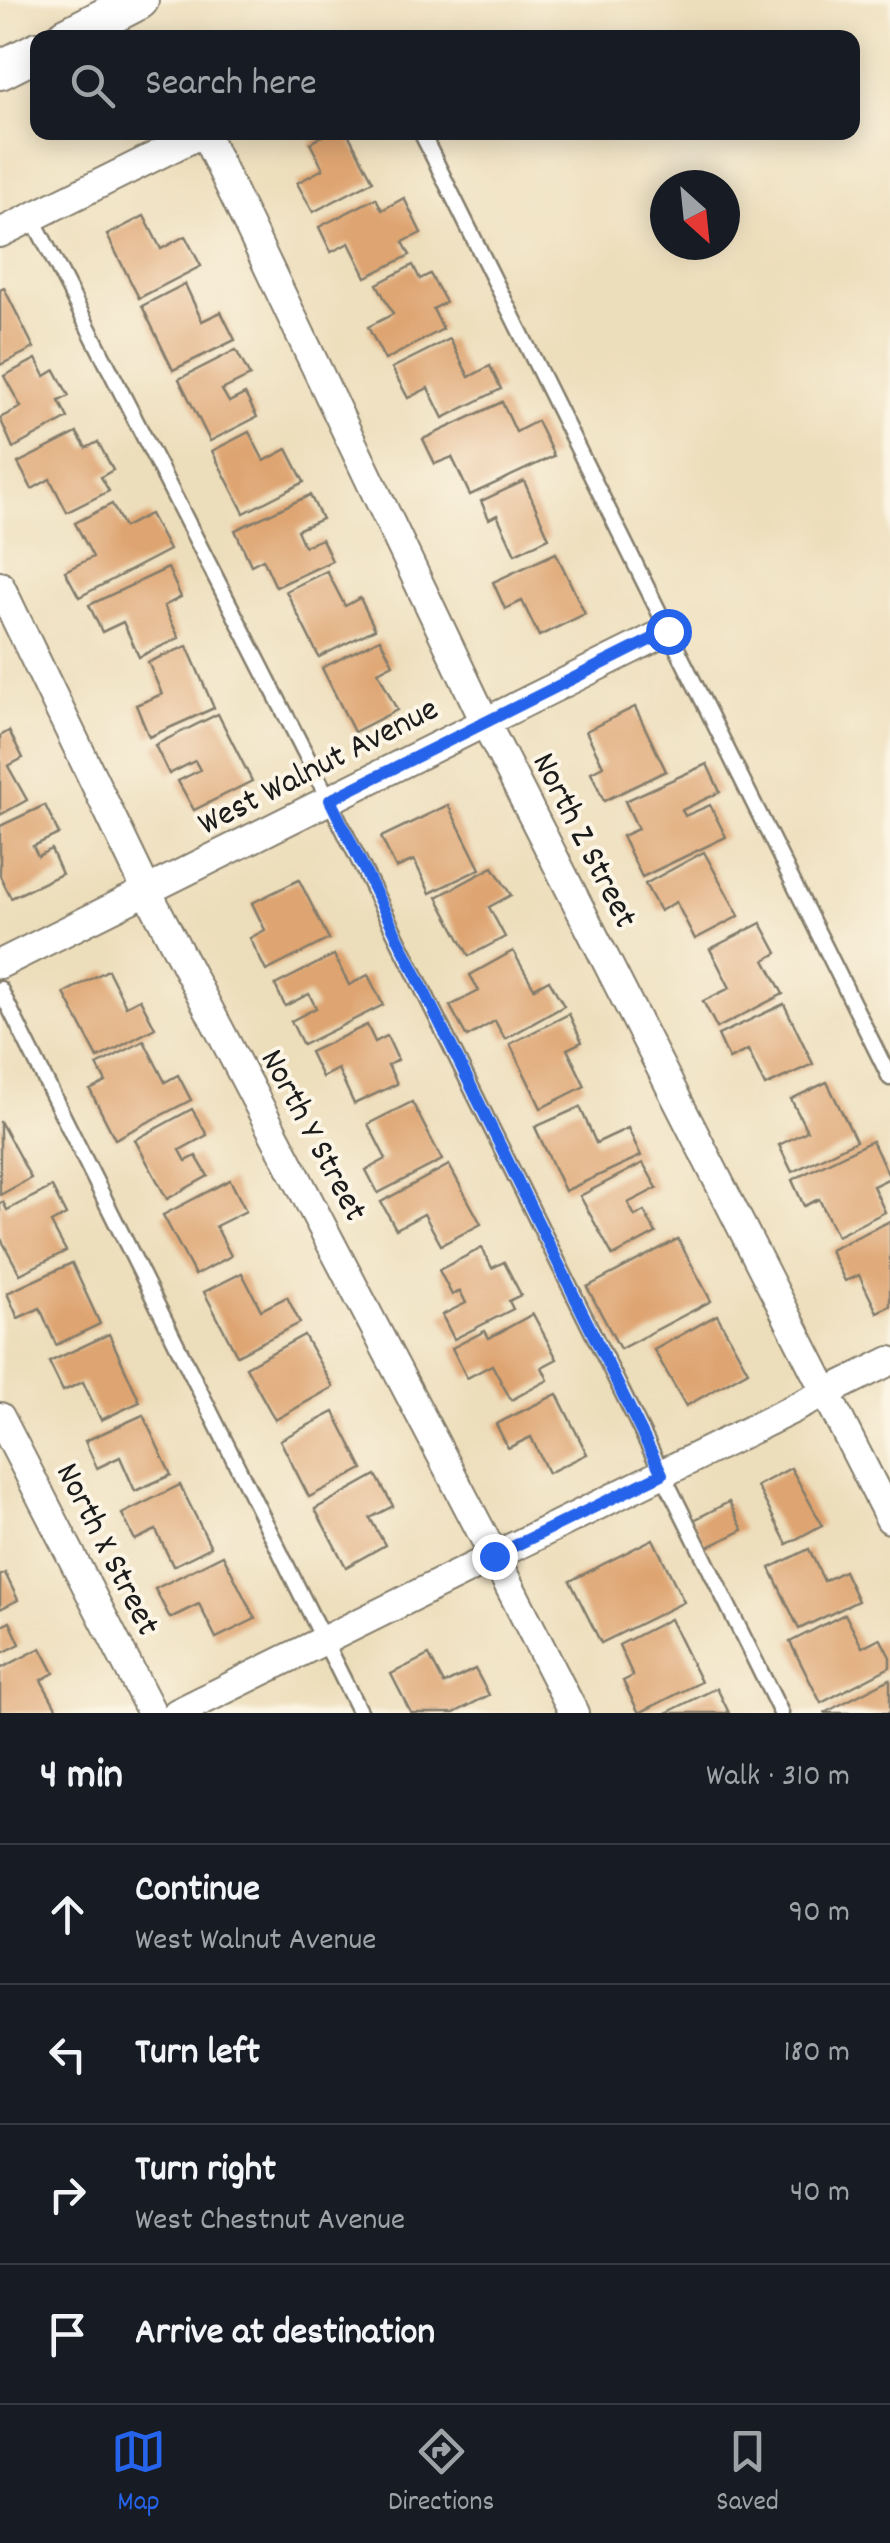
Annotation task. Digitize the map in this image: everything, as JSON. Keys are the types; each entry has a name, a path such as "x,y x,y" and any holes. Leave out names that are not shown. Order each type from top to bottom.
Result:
{"main road":[{"path":"81,30 139,0"},
{"path":"0,70 30,56"}],"street":[{"path":"0,233 188,140"},
{"name":"North Z Street","path":"208,140 486,722 890,1518"},
{"name":"North Y Street","path":"0,586 148,891 574,1713"},
{"name":"West Walnut Avenue","path":"0,964 668,631"},
{"path":"177,1713 890,1361"},
{"name":"North X Street","path":"0,1417 152,1713"}],"lane":[{"path":"425,140 890,1078"},
{"path":"32,217 330,800 781,1713"},
{"path":"0,989 360,1713"}],"building":[{"path":"351,140 373,181 313,212 297,183 323,169 310,143"},
{"path":"376,198 382,210 404,198 421,233 403,242 410,255 366,277 349,243 331,252 319,227"},
{"path":"144,216 161,249 185,236 201,266 139,298 107,235"},
{"path":"413,265 420,279 430,274 446,302 433,309 443,329 385,360 368,327 393,314 377,284"},
{"path":"185,284 202,321 221,312 235,340 173,370 142,306"},
{"path":"4,288 34,348 0,365 0,290"},
{"path":"450,339 469,377 490,366 501,389 443,418 428,388 408,398 392,368"},
{"path":"236,350 250,376 222,390 229,402 245,394 257,417 210,441 179,379"},
{"path":"36,359 45,376 55,370 69,396 59,401 68,418 13,448 0,418 21,407 4,376"},
{"path":"502,402 516,432 537,421 554,456 470,495 452,457 435,464 423,439"},
{"path":"249,432 264,461 287,449 304,482 244,513 212,451"},
{"path":"77,433 86,448 98,442 113,470 101,477 109,491 67,512 50,479 32,489 18,463"},
{"path":"524,481 549,538 515,554 497,515 489,519 481,501"},
{"path":"310,495 322,519 297,530 304,546 322,539 332,561 276,587 263,559 251,565 235,530"},
{"path":"112,504 124,527 150,514 169,550 79,597 65,571 93,557 75,523"},
{"path":"556,553 585,614 539,636 522,601 505,609 493,582"},
{"path":"168,568 181,597 164,606 179,638 139,657 123,622 102,632 89,605"},
{"path":"327,571 345,606 360,598 375,629 319,657 286,591"},
{"path":"380,639 393,664 378,672 397,710 354,732 322,668"},
{"path":"187,646 214,708 149,737 136,705 162,694 148,662"},
{"path":"635,707 666,771 604,801 591,772 603,766 586,731"},
{"path":"218,714 252,781 194,810 178,781 200,770 195,761 169,774 155,745"},
{"path":"9,731 23,758 8,766 27,800 0,815 0,736"},
{"path":"707,764 720,792 682,810 685,816 710,805 726,837 642,877 622,836 638,829 625,801"},
{"path":"45,805 59,834 33,846 38,856 51,849 62,874 11,898 0,876 0,826"},
{"path":"448,805 480,869 430,893 414,860 396,868 381,837"},
{"path":"704,852 739,916 695,939 676,902 660,911 645,884"},
{"path":"493,867 511,895 489,907 505,937 469,956 437,897"},
{"path":"299,880 329,939 266,971 250,938 265,930 252,903"},
{"path":"761,923 777,953 765,960 783,994 717,1028 703,1001 730,988 710,949"},
{"path":"513,951 534,988 549,980 564,1006 505,1039 495,1021 467,1037 450,1006 479,991 470,975"},
{"path":"334,955 349,985 368,975 383,1005 303,1045 291,1021 316,1008 309,994 285,1006 275,985"},
{"path":"108,970 126,1006 140,999 155,1028 98,1058 64,993"},
{"path":"784,1004 813,1064 765,1086 748,1050 729,1059 718,1035"},
{"path":"569,1014 582,1042 567,1049 585,1086 541,1108 510,1044"},
{"path":"367,1025 375,1042 387,1036 398,1060 388,1065 397,1084 354,1104 338,1069 322,1077 310,1052"},
{"path":"144,1041 165,1082 178,1075 191,1100 115,1139 90,1090 106,1082 97,1065"},
{"path":"827,1082 856,1141 792,1172 779,1145 807,1131 791,1099"},
{"path":"412,1102 442,1160 378,1193 366,1170 386,1159 368,1124"},
{"path":"580,1107 596,1143 628,1128 641,1156 565,1191 535,1127"},
{"path":"192,1109 207,1135 180,1150 186,1161 196,1156 208,1176 167,1199 135,1140"},
{"path":"0,1121 31,1178 0,1195"},
{"path":"872,1141 890,1178 873,1186 885,1212 837,1236 819,1199 804,1206 792,1180"},
{"path":"643,1163 657,1188 628,1203 635,1216 644,1211 656,1233 613,1256 580,1196"},
{"path":"449,1165 481,1224 441,1245 424,1214 396,1229 381,1202"},
{"path":"230,1180 246,1211 216,1226 231,1256 195,1275 163,1215"},
{"path":"52,1187 66,1215 51,1223 66,1251 20,1274 0,1237 0,1203 7,1210"},
{"path":"890,1221 890,1306 877,1312 859,1275 845,1281 830,1250"},
{"path":"678,1239 711,1301 620,1349 587,1287"},
{"path":"482,1248 492,1268 504,1262 521,1295 509,1301 513,1309 454,1339 442,1315 466,1303 460,1291 452,1295 439,1270"},
{"path":"72,1263 100,1324 56,1345 40,1308 18,1318 7,1293"},
{"path":"242,1273 261,1310 287,1297 300,1323 237,1355 204,1292"},
{"path":"533,1314 557,1359 542,1367 548,1380 511,1400 492,1365 467,1378 452,1348 485,1331 489,1338"},
{"path":"717,1315 748,1371 686,1406 654,1350"},
{"path":"109,1334 140,1402 101,1420 83,1382 63,1391 49,1362"},
{"path":"304,1335 333,1387 275,1420 246,1367"},
{"path":"557,1394 587,1454 548,1473 531,1437 508,1448 496,1424"},
{"path":"334,1412 363,1469 309,1497 280,1440"},
{"path":"143,1415 171,1475 135,1491 120,1457 97,1468 85,1441"},
{"path":"791,1468 822,1525 787,1544 757,1486"},
{"path":"376,1475 393,1506 370,1518 385,1545 346,1567 315,1509"},
{"path":"180,1485 211,1547 173,1566 156,1530 135,1540 122,1514"},
{"path":"729,1502 743,1530 706,1548 692,1521"},
{"path":"653,1539 684,1602 601,1643 570,1581"},
{"path":"809,1549 824,1581 844,1571 858,1601 799,1629 770,1568"},
{"path":"223,1555 255,1619 216,1638 199,1604 170,1618 155,1589"},
{"path":"5,1573 18,1600 0,1609 0,1576"},
{"path":"845,1614 862,1647 880,1638 890,1657 890,1667 821,1703 790,1642"},
{"path":"670,1619 701,1682 639,1713 623,1681 633,1676 619,1645"},
{"path":"10,1622 20,1644 0,1654 0,1627"},
{"path":"41,1648 54,1673 41,1680 59,1713 0,1713 0,1669"},
{"path":"429,1655 444,1684 475,1669 489,1695 454,1713 411,1713 391,1674"},
{"path":"890,1679 890,1713 824,1713"},
{"path":"717,1688 729,1713 666,1713"}],"route":[{"path":"494,1556 662,1474 330,800 668,631"}]}
